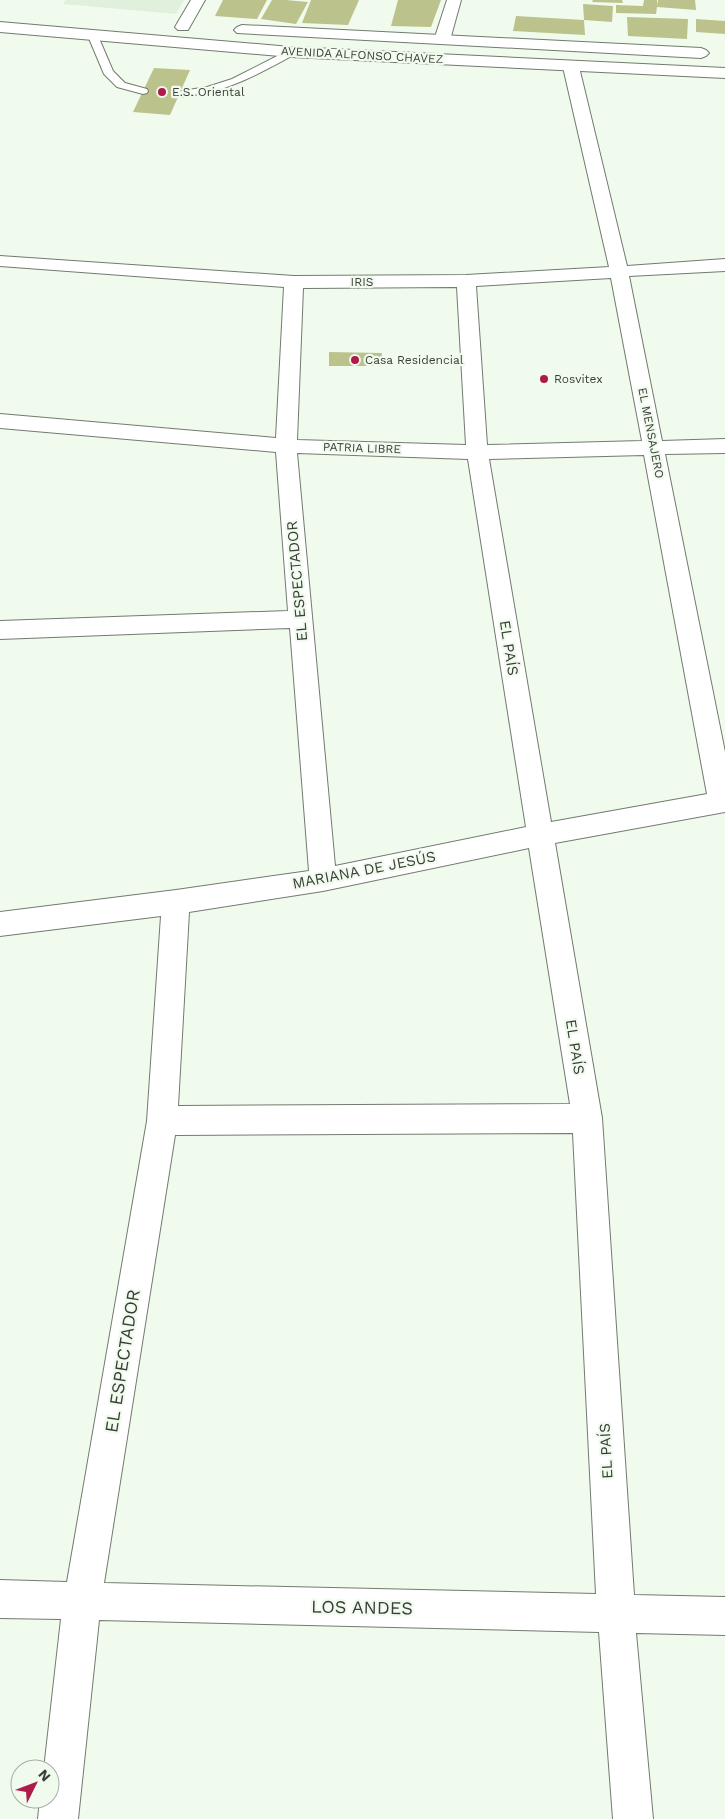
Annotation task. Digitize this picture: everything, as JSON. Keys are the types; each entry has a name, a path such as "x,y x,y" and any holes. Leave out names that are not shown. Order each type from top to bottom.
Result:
{"street":[{"path":"183,27 198,0"},
{"path":"442,40 454,0"},
{"path":"164,25 203,28"},
{"name":"AVENIDA ALFONSO CHAVEZ","path":"0,27 291,52 725,73"},
{"name":"AVENIDA ALFONSO CHAVEZ","path":"223,29 715,54"},
{"name":"EL MENSAJERO","path":"571,67 619,271 724,801"},
{"name":"IRIS","path":"0,261 294,282 466,281 725,266"},
{"name":"EL PAÍS","path":"466,281 477,452 587,1118 616,1613 633,1819"},
{"name":"EL ESPECTADOR","path":"294,282 286,446 323,880"},
{"name":"PATRIA LIBRE","path":"0,421 286,446 477,452 725,446"},
{"path":"0,630 301,619"},
{"name":"MARIANA DE JESÚS","path":"0,924 176,902 323,880 540,835 724,801"},
{"name":"EL ESPECTADOR","path":"58,1819 82,1601 162,1121 176,902"},
{"path":"162,1121 587,1118"},
{"name":"LOS ANDES","path":"0,1599 725,1616"}],"lane":[{"path":"94,36 108,72 121,85 143,91"},
{"path":"180,94 209,90 236,81 291,52"}],"shaded area":[{"path":"66,0 184,0 176,14 63,4"}],"building":[{"path":"223,0 267,0 257,19 215,16"},
{"path":"272,0 308,2 296,24 261,19"},
{"path":"311,0 359,0 348,25 302,23"},
{"path":"398,0 441,0 431,27 391,26"},
{"path":"593,0 622,0 623,3 592,2"},
{"path":"644,0 657,0 657,6 658,0 695,0 696,10 657,7 656,14 616,13 616,5 643,6"},
{"path":"583,4 613,6 612,22 584,20"},
{"path":"516,16 584,20 585,35 513,31"},
{"path":"627,17 688,19 687,39 628,36"},
{"path":"696,19 725,21 725,34 696,32"},
{"path":"154,68 190,70 170,115 133,112"},
{"name":"Casa Residencial","path":"329,352 382,353 381,366 329,366"}],"place":[{"name":"E.S. Oriental","path":"162,92"},
{"name":"Casa Residencial","path":"355,360"},
{"name":"Rosvitex","path":"544,379"}]}
